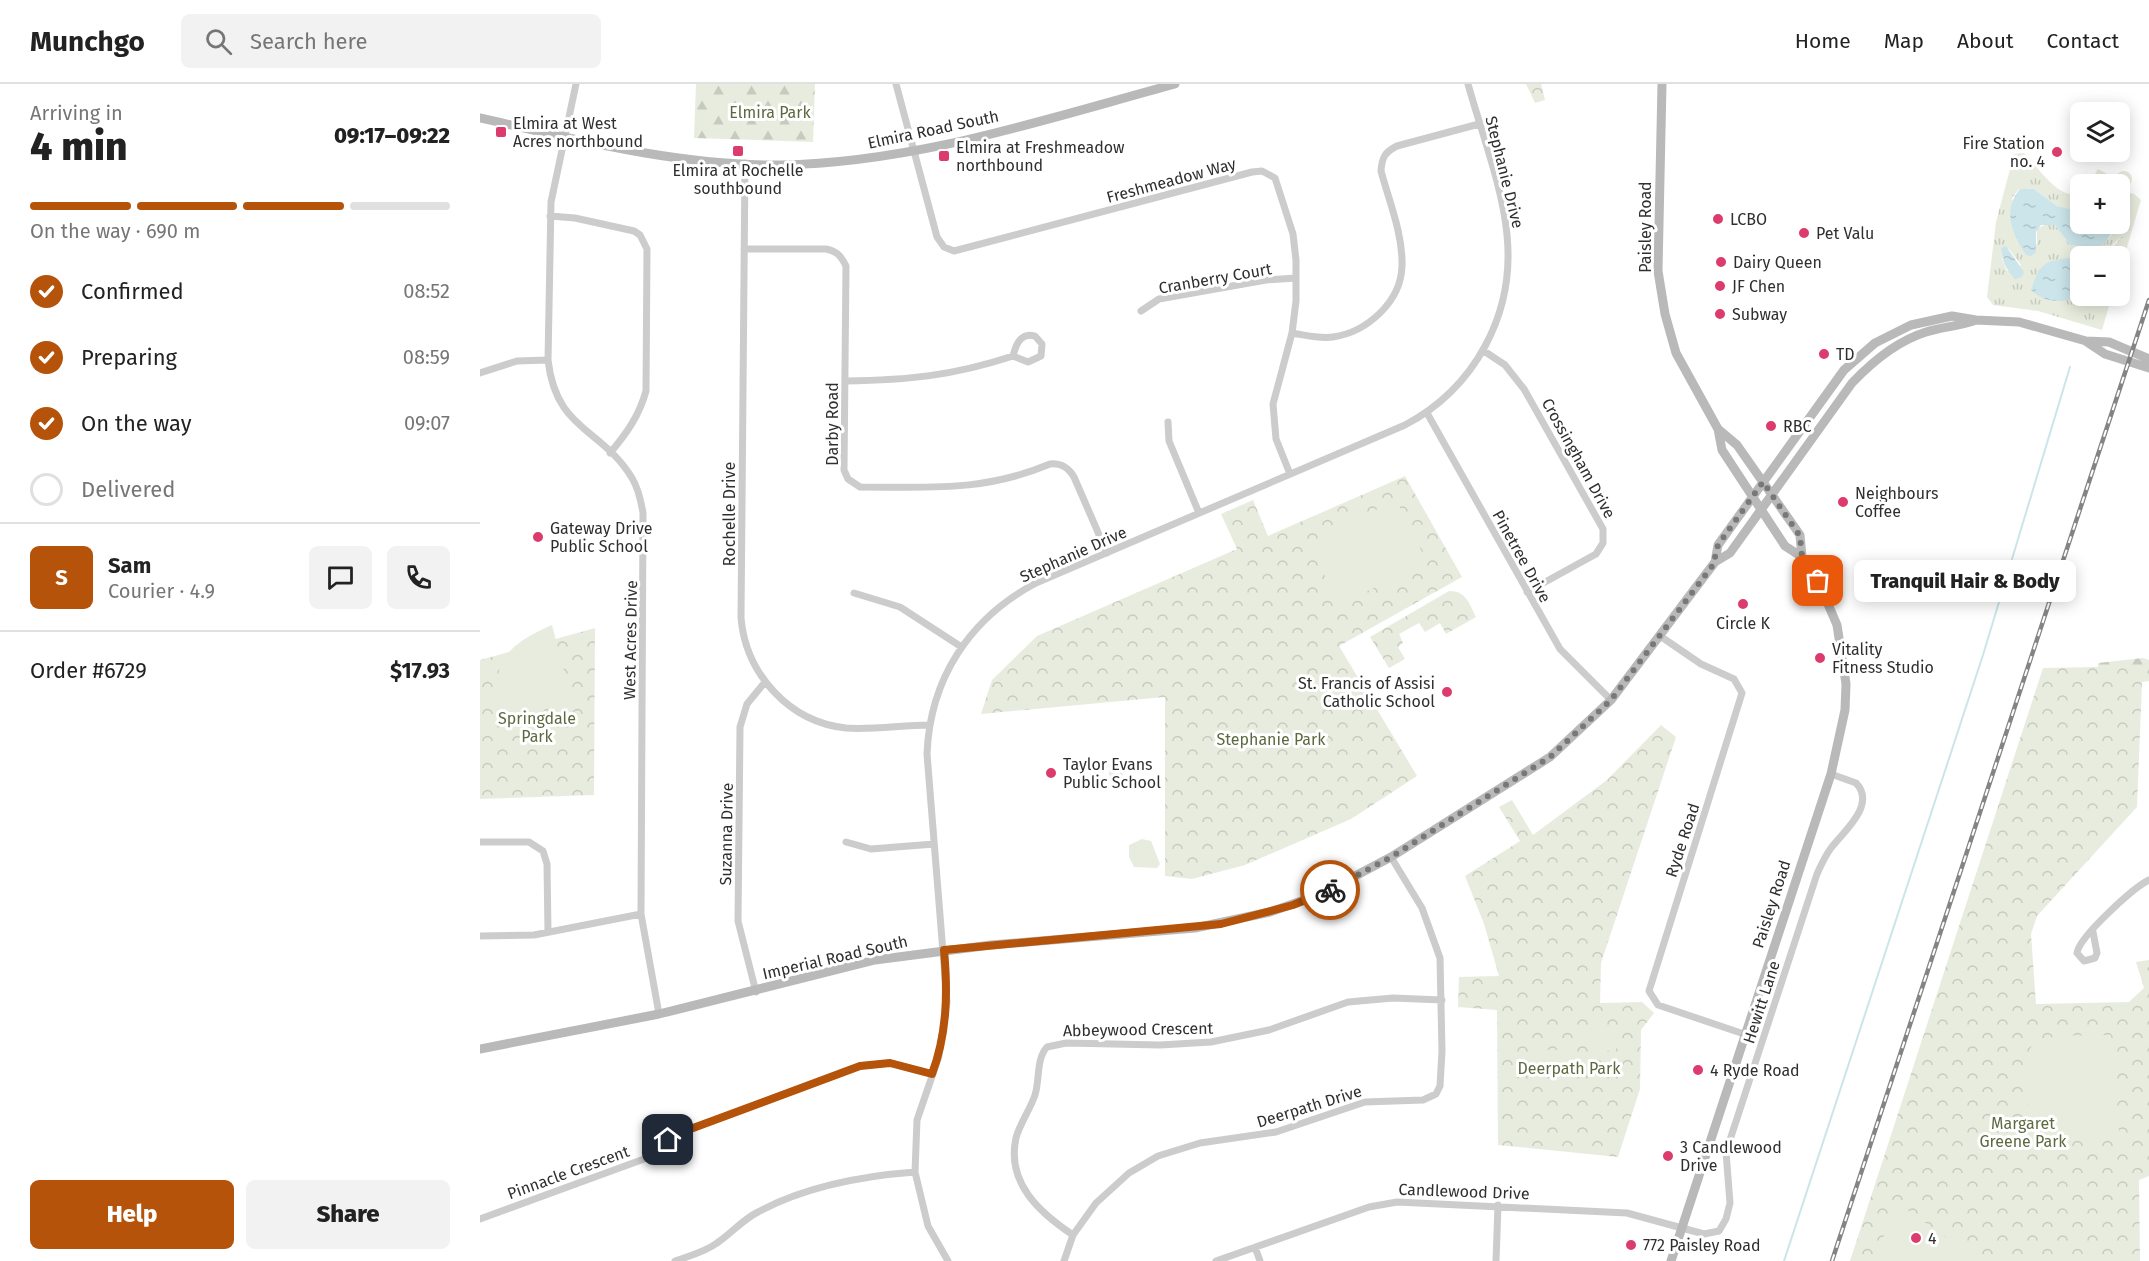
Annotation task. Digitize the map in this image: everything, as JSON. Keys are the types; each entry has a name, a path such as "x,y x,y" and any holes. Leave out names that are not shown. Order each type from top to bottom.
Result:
{"street":[{"name":"West Acres Drive","path":"576,84 550,216 548,360 550,376 561,406 573,422 610,453 633,479 643,513 641,914 658,1014"},
{"name":"Freshmeadow Way","path":"896,84 937,237 944,246 954,251 1252,172 1270,174 1279,183 1293,234 1296,278 1292,333 1273,404 1276,439 1290,474"},
{"name":"Elmira Road South","path":"480,118 678,158 745,163 837,162 914,152 1175,84"},
{"name":"Stephanie Drive","path":"948,1261 928,1226 915,1172 917,1120 944,1030 947,992 927,754 929,725 942,680 960,646 987,616 1013,596 1426,413 1470,372 1484,351 1498,318 1507,288 1508,260 1507,234 1501,205 1468,84"},
{"name":"Paisley Road","path":"1662,84 1658,271 1665,314 1676,353 1718,429 1722,450 1785,546 1802,557"},
{"path":"1292,333 1332,337 1361,328 1379,314 1394,295 1402,269 1401,245 1381,171 1382,159 1387,151 1397,146 1479,124"},
{"name":"Rochelle Drive","path":"745,163 741,618 748,651 765,682 798,711 829,724 857,728 929,725"},
{"path":"550,216 575,218 634,231 640,235 647,249 646,390 640,412 628,432 610,453"},
{"name":"Darby Road","path":"744,249 826,249 835,251 842,257 846,266 844,470 853,484 860,487 964,488 998,482 1050,464 1058,464 1069,470 1074,477 1107,553"},
{"name":"Cranberry Court","path":"1141,312 1159,299 1266,280 1296,278"},
{"name":"Imperial Road South","path":"1715,562 1718,545 1829,387 1869,348 1896,332 1924,322 1952,316 1976,320 2019,322 2085,341 2109,342 2149,359"},
{"name":"Imperial Road South","path":"480,1049 756,992 875,960 944,950 1221,924 1293,905 1321,894 1391,857 1550,757 1611,700 1715,562 1730,553 1852,383 1870,364 1895,347 1925,332 1976,320"},
{"path":"845,381 924,378 970,370 1013,356 1028,362 1036,361 1041,356 1042,344 1035,336 1025,336 1020,339 1013,356"},
{"name":"Imperial Road South","path":"2085,341 2105,354 2149,368"},
{"name":"Crossingham Drive","path":"1484,351 1505,365 1524,389 1603,529 1603,543 1596,554 1527,592"},
{"path":"480,373 517,361 548,360"},
{"name":"Pinetree Drive","path":"1426,413 1560,649 1611,700"},
{"path":"1168,423 1169,441 1199,513"},
{"name":"Paisley Road","path":"1671,1261 1830,774 1845,710 1843,653 1837,625 1828,601 1802,557 1800,536 1737,445 1718,429"},
{"path":"854,593 900,607 960,646"},
{"name":"Ryde Road","path":"1660,636 1701,664 1734,679 1742,693 1649,991 1658,1005 1744,1034"},
{"name":"Suzanna Drive","path":"756,992 738,921 740,727 747,704 765,682"},
{"name":"Hewitt Lane","path":"1682,1228 1712,1234 1719,1231 1726,1219 1730,1203 1726,1152 1736,1121 1821,863 1832,846 1851,825 1861,804 1863,795 1856,783 1830,774"},
{"path":"480,842 529,843 543,850 548,864 548,932"},
{"path":"846,842 871,849 934,844"},
{"name":"Deerpath Drive","path":"1064,1261 1073,1235 1096,1203 1113,1186 1158,1156 1200,1143 1276,1132 1365,1102 1430,1098 1440,1086 1442,1000 1440,958 1434,936 1422,908 1391,857"},
{"path":"2093,932 2131,891 2149,880"},
{"path":"480,936 522,936 641,914"},
{"name":"Abbeywood Crescent","path":"1073,1235 1049,1219 1032,1202 1021,1182 1015,1161 1017,1137 1035,1096 1040,1059 1047,1047 1066,1043 1160,1045 1211,1042 1269,1030 1348,1002 1393,998 1442,1000"},
{"name":"Pinnacle Crescent","path":"480,1219 644,1159 685,1131 860,1066 890,1063 932,1074"},
{"path":"675,1261 716,1244 749,1217 768,1207 832,1184 868,1175 915,1172"},
{"name":"Candlewood Drive","path":"1216,1261 1383,1204 1422,1202 1641,1214 1682,1228"},
{"path":"1496,1261 1498,1205"},
{"path":"1255,1247 1260,1261"}],"green space":[{"name":"Elmira Park","path":"696,84 815,84 813,142 694,138"},
{"path":"1526,84 1541,84 1545,100 1535,103"},
{"path":"2024,153 2049,181 2057,188 2070,194 2070,209 2057,206 2034,189 2019,189 2012,198 2024,251 2037,244 2037,229 2046,224 2055,225 2069,244 2106,242 2112,234 2130,234 2130,193 2141,200 2127,246 2119,246 2122,236 2111,246 2070,246 2070,306 2109,306 2102,330 2038,311 1993,305 1987,297 1996,222 2014,154","holes":["2001,248 2009,249 2021,265 2007,271 2002,259"]},
{"path":"2098,169 2107,174 2095,174"},
{"path":"2124,171 2130,173 2131,176 2130,185 2130,174 2118,174"},
{"path":"2123,235 2119,246 2114,246"},
{"name":"Stephanie Park","path":"1405,476 1462,577 1339,646 1417,776 1351,819 1245,865 1192,879 1165,876 1165,697 981,714 992,680 1037,636 1237,549 1221,514 1253,500 1268,536"},
{"path":"1396,500 1427,562 1339,605 1309,543"},
{"path":"1449,591 1463,596 1476,617 1446,634 1440,623 1425,632 1419,623 1399,634 1403,643 1398,647 1405,659 1389,668 1370,637"},
{"path":"552,625 570,694 576,698 575,704 550,704 495,720 496,685 504,660 521,642"},
{"name":"Springdale Park","path":"595,628 594,795 480,799 480,660"},
{"path":"2143,658 2149,660 2149,675 2098,670 2098,663"},
{"name":"Margaret Greene Park","path":"2149,666 2149,681 2142,682 2137,807 2037,916 2031,934 2036,1004 2129,1002 2144,988 2136,962 2149,960 2149,1176 2139,1180 2140,1261 1850,1261 2043,668"},
{"name":"Deerpath Park","path":"1661,725 1676,737 1601,963 1600,1003 1642,1002 1654,1013 1641,1030 1640,1089 1618,1157 1498,1145 1497,1010 1458,1007 1459,977 1499,976 1484,924 1465,876 1520,841 1499,807 1512,800 1533,835 1607,780"},
{"path":"1116,766 1121,768 1123,773 1121,778 1116,780 1111,778 1109,773 1111,768"},
{"path":"1142,839 1151,841 1160,864 1157,868 1134,867 1129,857 1129,845"},
{"path":"1617,1031 1616,1051 1592,1050 1592,1032"},
{"path":"2111,1035 2119,1133 2113,1139 2035,1143 2021,1071 2031,1047 2054,1036"},
{"path":"1533,1050 1573,1050 1572,1074 1533,1074"},
{"name":"4","path":"1907,1210 1969,1253 1963,1261 1869,1261 1898,1212"},
{"path":"2106,1258 2106,1261 2034,1261 2034,1260"}],"water":[{"path":"2020,189 2034,189 2057,206 2070,209 2070,234 2111,234 2100,246 2080,246 2069,244 2055,225 2041,225 2036,232 2036,252 2031,256 2026,255 2011,222 2011,205"},
{"path":"2006,246 2024,272 2022,277 2015,279 2005,265 2001,248"},
{"path":"2070,258 2070,299 2049,300 2031,290 2040,269 2054,261"}],"waterway":[{"path":"1784,1261 1983,655 2070,367"}],"railway":[{"path":"1832,1261 2149,300"}],"way so far":[{"path":"1330,890 1391,857 1536,767 1581,730 1611,700 1713,565 1718,545 1763,482 1800,536 1802,557 1818,581"}],"place":[{"name":"Elmira at West Acres northbound","path":"501,132"},
{"name":"Elmira at Rochelle southbound","path":"738,151"},
{"name":"Fire Station no. 4","path":"2057,152"},
{"name":"Elmira at Freshmeadow northbound","path":"944,156"},
{"name":"LCBO","path":"1718,219"},
{"name":"Pet Valu","path":"1804,233"},
{"name":"Dairy Queen","path":"1721,262"},
{"name":"JF Chen","path":"1720,286"},
{"name":"Subway","path":"1720,314"},
{"name":"TD","path":"1824,354"},
{"name":"RBC","path":"1771,426"},
{"name":"Neighbours Coffee","path":"1843,502"},
{"name":"Gateway Drive Public School","path":"538,537"},
{"name":"Tranquil Hair & Body","path":"1818,581"},
{"name":"Circle K","path":"1743,604"},
{"name":"Vitality Fitness Studio","path":"1820,658"},
{"name":"St. Francis of Assisi Catholic School","path":"1447,692"},
{"name":"Taylor Evans Public School","path":"1051,773"},
{"name":"4 Ryde Road","path":"1698,1070"},
{"name":"3 Candlewood Drive","path":"1668,1156"},
{"name":"4","path":"1916,1238"},
{"name":"772 Paisley Road","path":"1631,1245"}],"route":[{"path":"668,1140 685,1131 860,1066 890,1063 932,1074 939,1056 947,1002 944,950 1221,924 1293,905 1330,890"}]}
